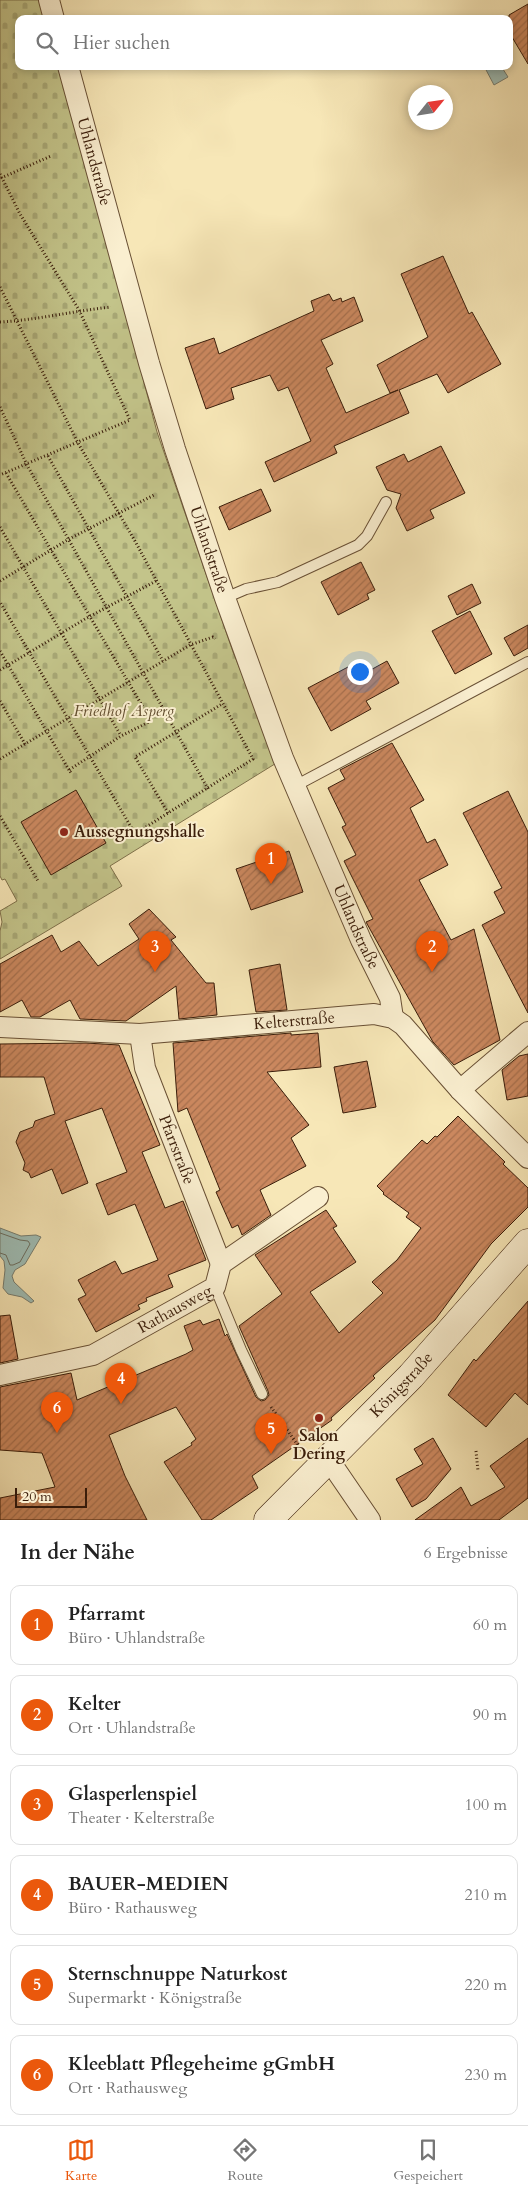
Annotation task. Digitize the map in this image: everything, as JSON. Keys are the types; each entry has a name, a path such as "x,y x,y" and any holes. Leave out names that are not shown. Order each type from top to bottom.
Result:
{"main road":[{"name":"Königstraße","path":"268,1520 411,1376 528,1243"}],"street":[{"path":"49,0 53,15"},
{"name":"Uhlandstraße","path":"69,70 175,450 225,598 295,786 361,940 390,998 393,1018"},
{"name":"Kelterstraße","path":"0,1027 140,1034 374,1014 393,1018"},
{"path":"393,1018 403,1025 460,1090 528,1158"},
{"path":"460,1090 528,1032"},
{"name":"Pfarrstraße","path":"140,1034 144,1068 221,1264"},
{"name":"Rathausweg","path":"0,1374 93,1355 215,1287 221,1264 318,1197"},
{"path":"323,1466 370,1520"}],"lane":[{"path":"225,598 246,589 278,582 358,545 367,536 386,502"},
{"path":"295,786 528,662"},
{"path":"215,1287 241,1350 262,1394"}],"path":[{"path":"0,475 130,420 79,310 20,214 1,176 52,156"},
{"path":"0,288 19,322 78,443 253,759 135,834 0,602"},
{"path":"0,322 19,322 79,310 134,304"},
{"path":"0,407 27,465 208,789"},
{"path":"48,456 163,662"},
{"path":"0,650 70,772 90,756 121,736 151,721 6,473"},
{"path":"0,581 88,528 154,495"},
{"path":"0,527 121,736"},
{"path":"0,670 90,616 156,581"},
{"path":"0,758 190,645"},
{"path":"0,702 25,744"},
{"path":"168,814 135,756 222,704"},
{"path":"0,816 38,881"},
{"path":"262,1394 323,1466"},
{"path":"476,1452 478,1471"}],"green space":[{"name":"Friedhof Asperg","path":"0,0 43,0 47,15 15,15 15,70 62,70 157,432 233,652 278,762 110,866 122,886 0,959 0,931 2,922 0,911 17,901 5,879 2,880 0,876"}],"water":[{"path":"486,70 504,70 508,77 494,85"},
{"path":"0,1228 21,1236 36,1235 41,1237 25,1264 15,1270 12,1276 14,1282 34,1301 31,1303 22,1297 8,1294 3,1288 5,1270 4,1261 0,1256"}],"building":[{"path":"528,4 528,64 513,39 513,15 509,15"},
{"path":"443,256 469,314 472,312 501,364 448,393 437,374 399,390 409,413 334,446 337,453 274,482 265,462 311,441 288,387 278,391 270,375 231,388 234,399 206,409 185,348 214,338 219,354 314,311 311,301 329,294 333,301 341,298 342,302 354,297 363,321 321,340 333,364 326,368 346,413 398,390 390,393 377,365 428,337 401,274"},
{"path":"441,446 465,493 430,510 434,518 407,531 396,508 401,494 387,490 376,467 404,454 408,462"},
{"path":"261,489 271,511 229,530 219,507"},
{"path":"361,562 375,590 367,594 369,599 338,615 321,582"},
{"path":"472,584 481,603 457,615 448,596"},
{"path":"470,611 492,654 455,674 432,631"},
{"path":"528,625 528,648 514,656 504,638"},
{"path":"387,661 399,683 366,701 371,709 331,731 308,688 348,667 354,679"},
{"path":"392,743 424,800 410,808 427,843 435,839 448,865 419,880 451,940 474,929 500,1040 454,1065 433,1042 366,922 373,919 344,861 356,855 342,827 346,825 328,788 345,779 340,770"},
{"name":"Aussegnungshalle","path":"76,790 106,843 51,875 21,822"},
{"path":"508,791 528,832 528,1013 482,925 505,913 494,892 502,888 463,813"},
{"path":"289,851 303,892 251,910 236,869"},
{"path":"149,909 176,937 171,940 206,983 214,983 217,1015 179,1019 176,986 126,1021 80,1019 70,1000 40,1017 31,1017 22,1000 0,1012 0,964 52,935 61,952 79,941 98,966 139,939 129,924"},
{"path":"280,964 287,1010 256,1012 249,970"},
{"path":"291,1033 291,1035 318,1033 321,1067 267,1072 309,1125 291,1138 306,1166 260,1190 271,1215 242,1235 238,1225 232,1228 216,1192 220,1190 187,1108 178,1112 173,1043"},
{"path":"86,1043 119,1045 160,1145 142,1152 165,1208 183,1201 206,1260 168,1275 173,1287 146,1298 147,1301 138,1305 140,1309 96,1332 78,1299 86,1295 78,1280 115,1261 122,1274 158,1260 135,1204 108,1215 96,1184 127,1172 102,1108 65,1121 88,1183 62,1194 52,1169 31,1178 29,1173 23,1170 25,1163 16,1142 20,1132 33,1127 35,1121 55,1114 44,1077 0,1077 0,1044"},
{"path":"528,1054 528,1096 507,1100 502,1070 519,1056"},
{"path":"367,1061 376,1107 343,1113 334,1067"},
{"path":"458,1116 505,1162 503,1164 528,1188 528,1207 491,1244 435,1320 373,1376 375,1378 331,1418 332,1420 252,1476 258,1488 211,1520 202,1520 164,1462 192,1445 191,1443 196,1439 176,1407 109,1435 125,1476 147,1520 0,1520 0,1498 55,1487 42,1453 0,1450 0,1387 71,1373 77,1400 186,1354 193,1350 184,1326 200,1320 203,1325 219,1319 225,1336 227,1334 256,1397 261,1401 265,1400 269,1395 268,1391 239,1326 282,1294 255,1255 326,1210 337,1226 333,1228 356,1262 310,1292 339,1333 383,1293 372,1282 397,1260 421,1228 406,1217 409,1213 383,1194 377,1186 422,1140 427,1144 435,1136 437,1137"},
{"path":"528,1301 528,1405 515,1393 486,1427 448,1395 474,1359 476,1361"},
{"path":"10,1315 18,1359 0,1363 0,1316"},
{"path":"433,1438 451,1469 426,1499 412,1507 396,1479 423,1464 414,1449"},
{"path":"528,1438 528,1498 499,1520 415,1520 461,1487 471,1506 505,1487 490,1466"}],"place":[{"name":"Aussegnungshalle","path":"64,832"},
{"name":"Pfarramt","path":"271,884"},
{"name":"Glasperlenspiel","path":"155,972"},
{"name":"Kelter","path":"432,972"},
{"name":"BAUER-MEDIEN","path":"121,1404"},
{"name":"Salon Dering","path":"319,1418"},
{"name":"Kleeblatt Pflegeheime gGmbH","path":"57,1433"},
{"name":"Sternschnuppe Naturkost","path":"271,1454"}]}
